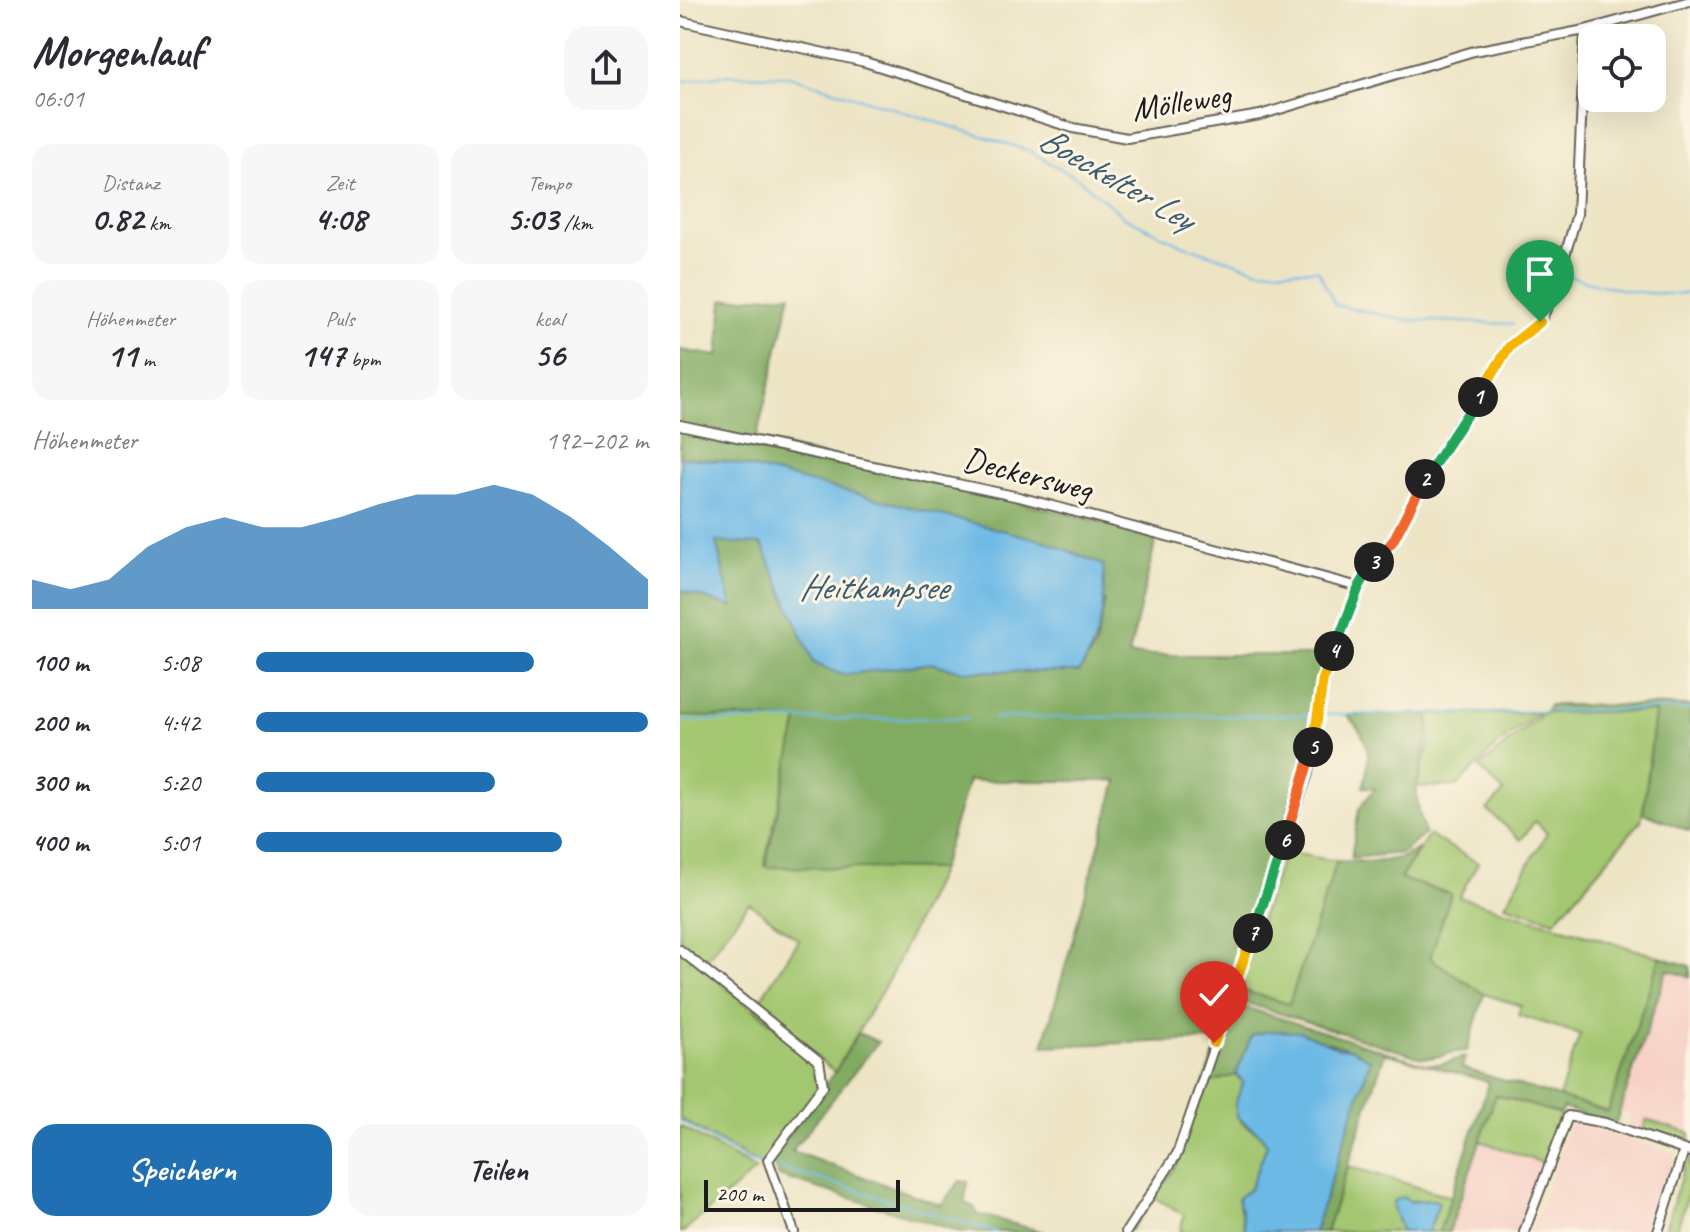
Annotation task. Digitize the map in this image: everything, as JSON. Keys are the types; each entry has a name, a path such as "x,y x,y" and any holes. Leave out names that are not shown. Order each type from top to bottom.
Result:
{"street":[{"name":"Mölleweg","path":"1607,24 1690,1"},
{"name":"Mölleweg","path":"680,21 865,62 1073,128 1127,138 1260,115 1474,51 1578,31"},
{"path":"1126,1232 1177,1154 1308,773 1323,679 1359,587 1393,541 1432,466 1509,347 1540,322 1554,293 1577,214 1581,112"},
{"name":"Deckersweg","path":"680,425 950,480 1359,587"},
{"path":"680,950 819,1061 823,1086 768,1160 794,1232"},
{"path":"1524,1232 1568,1116 1605,1123 1687,1151 1658,1232"}],"shaded area":[{"path":"1667,970 1690,977 1690,1133 1647,1120 1642,1134 1627,1129 1631,1115 1619,1111"},
{"path":"1571,1122 1676,1154 1652,1232 1531,1232"},
{"path":"1480,1141 1543,1163 1518,1232 1449,1232"}],"green space":[{"path":"791,294 756,440 1157,535 1129,655 1329,655 1311,712 1302,769 1209,1040 1043,1046 1117,781 968,781 941,869 765,867 798,720 680,716 680,590 731,606 716,541 762,544 814,663 842,675 931,663 962,671 1079,672 1095,647 1105,601 869,498 729,462 680,457 680,350 718,356 723,300"},
{"path":"1549,705 1690,706 1690,831 1643,813 1655,712 1546,711"},
{"path":"680,710 799,720 764,865 941,869 891,975 835,1072 755,1007 799,940 749,903 701,967 811,1055 820,1090 764,1167 680,1119"},
{"path":"1661,711 1641,821 1555,921 1505,905 1547,833 1535,821 1521,840 1487,810 1504,792 1479,767 1544,713"},
{"path":"1540,713 1498,744 1457,786 1417,787 1430,741 1429,714"},
{"path":"1429,714 1417,789 1425,834 1402,853 1351,858 1359,809 1375,788 1363,787 1368,766 1367,748 1355,723 1347,715"},
{"path":"1429,835 1478,863 1459,897 1660,957 1609,1112 1559,1097 1580,1034 1518,1015 1521,1006 1484,994 1429,958 1451,894 1400,879"},
{"path":"1419,848 1400,879 1451,894 1430,958 1484,994 1467,1051 1432,1058 1419,1057 1234,999 1237,989 1289,1004 1337,861 1390,860"},
{"path":"1284,852 1337,861 1289,1004 1237,989"},
{"path":"1660,957 1690,966 1690,977 1667,970 1615,1125 1563,1108 1560,1114 1496,1095 1449,1232 1439,1232 1489,1082 1385,1053 1326,1232 1314,1232 1370,1060 1328,1042 1252,1035 1236,1075 1205,1084 1232,1003 1425,1064 1441,1064 1465,1057 1462,1068 1608,1112"},
{"path":"1228,1015 1206,1083 1236,1075 1243,1082 1241,1122 1261,1135 1267,1145 1250,1189 1238,1198 1245,1232 1180,1232 1184,1215 1155,1198 1129,1232 1178,1163 1177,1158"},
{"path":"858,1033 878,1042 792,1151 941,1205 960,1181 968,1182 964,1203 974,1207 977,1214 1044,1232 960,1232 778,1176 772,1161 777,1150 835,1072"},
{"path":"1496,1095 1560,1114 1543,1163 1480,1141"},
{"path":"1646,1120 1690,1133 1690,1148 1642,1134"},
{"path":"680,1126 756,1170 683,1232 680,1232"},
{"path":"1687,1157 1690,1158 1690,1188 1676,1232 1664,1232"},
{"path":"1348,1166 1451,1197 1439,1232 1428,1232 1435,1215 1435,1200 1408,1201 1393,1208 1402,1232 1326,1232"}],"water":[{"name":"Heitkampsee","path":"680,457 729,462 1045,541 1103,565 1104,594 1092,647 1079,672 962,671 931,663 842,675 814,663 762,544 716,542 732,607 680,590"},
{"path":"1271,1031 1301,1032 1339,1048 1352,1049 1370,1060 1314,1232 1245,1232 1238,1198 1250,1189 1267,1145 1261,1135 1237,1117 1235,1104 1243,1082 1236,1075 1252,1035"},
{"path":"1402,1197 1412,1202 1435,1200 1439,1203 1428,1232 1402,1232 1393,1201"}],"waterway":[{"name":"Boeckelter Ley","path":"680,82 723,75 789,76 1027,150 1079,179 1124,217 1182,245 1259,270 1318,270 1335,305 1406,320 1514,324"},
{"name":"Boeckelter Ley","path":"1566,275 1627,290 1658,294 1690,293"},
{"path":"1320,715 1690,709"},
{"path":"994,718 1311,715"},
{"path":"680,721 968,718"},
{"path":"680,1121 748,1161 762,1163"},
{"path":"775,1166 996,1232"}],"route":[{"path":"1214,1043 1308,773 1323,679 1359,587 1393,541 1432,466 1509,347 1540,322"}]}
